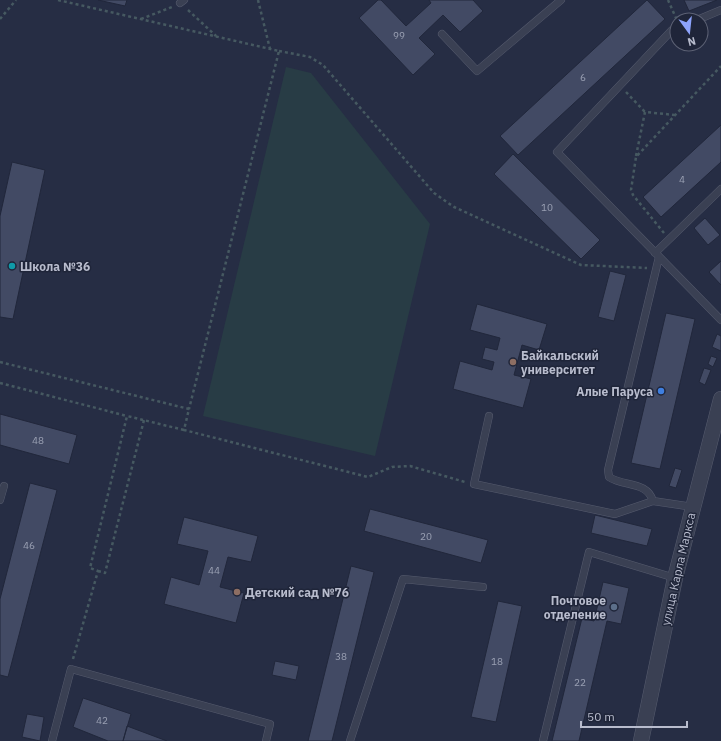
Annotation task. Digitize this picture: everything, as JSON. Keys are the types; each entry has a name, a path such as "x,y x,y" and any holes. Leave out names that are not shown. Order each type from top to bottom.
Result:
{"street":[{"name":"улица Карла Маркса","path":"641,741 675,578 721,399"}],"lane":[{"path":"442,34 477,71 560,0"},
{"path":"709,15 721,10"},
{"path":"669,33 557,152 721,320"},
{"path":"653,501 651,495 645,488 615,481 609,477 608,470 656,268 657,255 669,239 721,189"},
{"path":"489,416 474,484 615,514 653,501 693,507"},
{"path":"0,500 4,486"},
{"path":"543,741 589,552 675,578"},
{"path":"350,741 403,579 483,587"},
{"path":"52,741 71,669 270,724 266,741"}],"path":[{"path":"0,20 16,0"},
{"path":"58,0 310,57 323,65 434,193 454,207 581,265 656,268"},
{"path":"258,0 270,49"},
{"path":"668,0 673,12"},
{"path":"141,19 182,2 217,36"},
{"path":"184,430 279,51"},
{"path":"636,158 721,66"},
{"path":"620,86 645,112 675,115"},
{"path":"645,112 631,190 633,195 669,239"},
{"path":"0,362 190,408"},
{"path":"0,383 368,477 392,467 410,466 474,484"},
{"path":"127,416 90,568 105,573 144,420"},
{"path":"71,669 98,571"}],"shaded area":[{"path":"286,67 311,73 430,224 375,456 203,416"}],"building":[{"path":"98,0 127,0 125,6"},
{"path":"378,0 381,0 406,26 431,3 429,0 473,0 483,11 460,32 443,15 419,38 435,54 413,75 359,18"},
{"path":"647,0 665,19 518,155 500,136"},
{"path":"684,0 717,0 689,11"},
{"path":"721,125 721,162 661,217 643,197"},
{"path":"513,154 600,240 581,259 494,174"},
{"name":"Школа №36","path":"12,162 45,170 13,319 0,317 0,216"},
{"path":"705,218 720,235 708,245 694,228"},
{"path":"721,261 721,285 709,272"},
{"path":"610,271 626,275 614,321 598,317"},
{"path":"477,304 547,324 539,350 522,345 514,375 531,379 523,408 453,389 460,361 492,370 494,362 482,359 485,347 497,350 500,338 470,330"},
{"path":"666,313 695,319 660,469 631,463"},
{"path":"717,334 721,336 721,351 712,347"},
{"path":"711,356 717,358 713,367 708,364"},
{"path":"704,368 711,370 705,385 699,382"},
{"path":"0,414 77,435 69,464 0,445"},
{"path":"675,468 682,470 676,488 669,486"},
{"path":"30,483 57,490 8,677 0,675 0,599"},
{"path":"370,509 488,540 481,563 364,531"},
{"path":"595,515 652,529 647,546 591,533"},
{"path":"184,517 258,536 251,562 228,557 220,587 244,593 236,623 164,604 171,577 199,585 208,551 177,544"},
{"path":"351,566 374,572 332,741 308,741"},
{"path":"603,582 629,588 621,624 607,621 579,741 552,741 582,618 594,621"},
{"path":"498,601 522,606 496,722 471,717"},
{"path":"275,661 299,666 296,680 272,675"},
{"path":"83,698 131,714 123,741 108,741 73,727"},
{"path":"27,714 44,717 40,741 22,737"},
{"path":"127,726 167,741 123,741"}],"place":[{"name":"Школа №36","path":"12,266"},
{"name":"Байкальский университет","path":"513,362"},
{"name":"Алые Паруса","path":"661,391"},
{"name":"Детский сад №76","path":"237,592"},
{"name":"Почтовое отделение","path":"614,607"}]}
